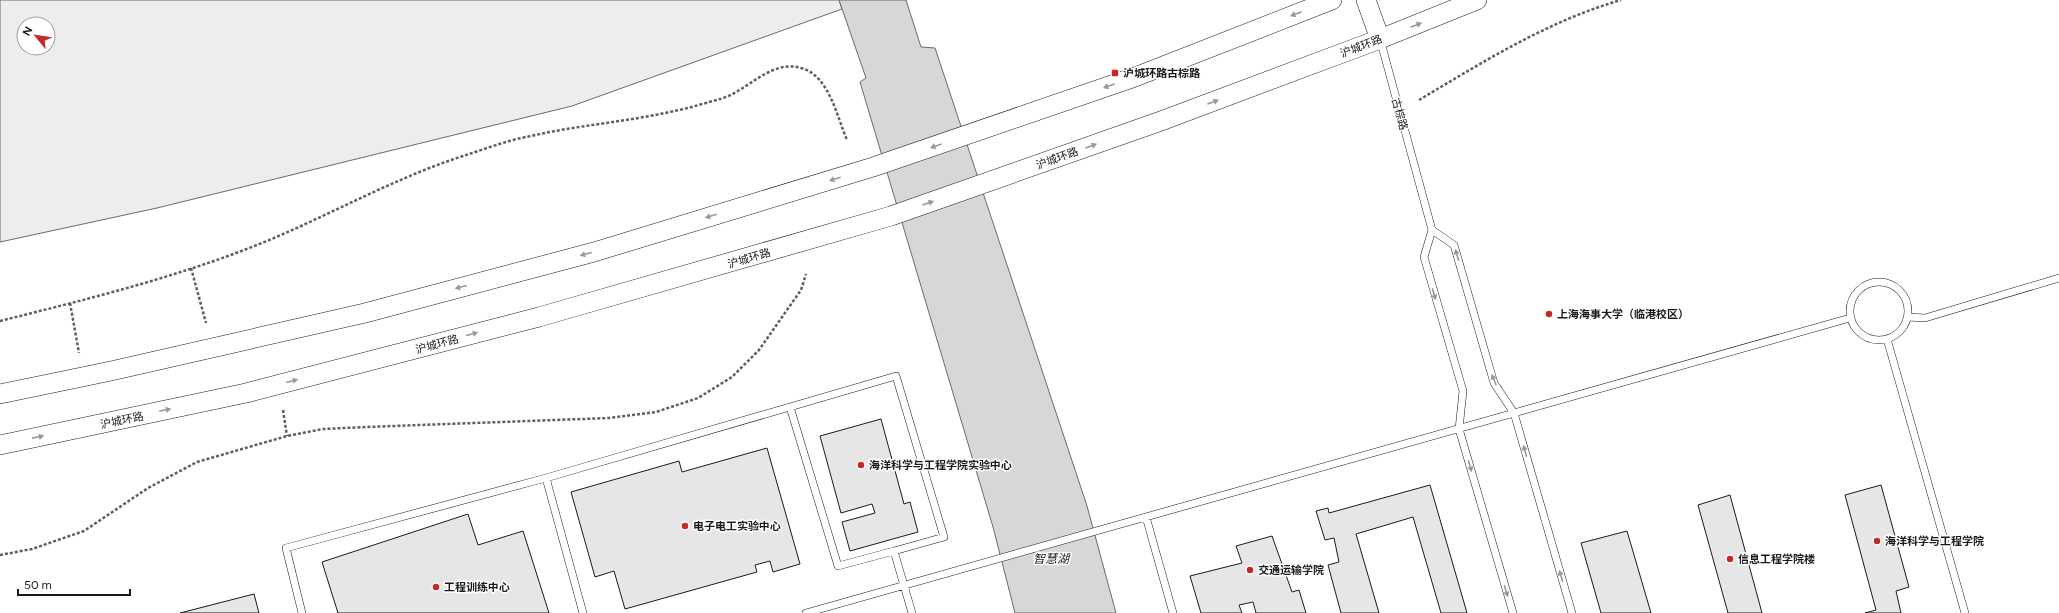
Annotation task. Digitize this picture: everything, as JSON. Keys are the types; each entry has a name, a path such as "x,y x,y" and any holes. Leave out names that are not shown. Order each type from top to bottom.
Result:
{"main road":[{"path":"0,394 111,371 365,312 594,252 873,168 1135,77 1332,0"},
{"name":"古棕路","path":"1366,0 1380,39"},
{"name":"沪城环路","path":"0,445 246,393 539,317 891,216 1161,121 1380,39 1477,0"}],"lane":[{"name":"古棕路","path":"1380,39 1432,230"},
{"path":"1513,613 1459,429 1462,391 1424,257 1432,230 1454,245 1494,383 1514,413 1572,613"},
{"path":"1908,317 1925,318 2059,278"},
{"path":"1878,282 1894,286 1901,292 1906,300 1908,317 1901,331 1887,339 1874,340 1864,337 1854,328 1850,318 1851,301 1856,292 1868,284 1878,282"},
{"path":"806,613 1850,318"},
{"path":"1887,339 1965,613"},
{"path":"302,613 286,548 546,478 896,376 944,537 838,566 790,407"},
{"path":"546,478 583,613"},
{"path":"1146,517 1173,613"},
{"path":"894,551 912,613"}],"path":[{"path":"1419,100 1502,51 1550,27 1620,0"},
{"path":"0,321 70,303 191,268 272,239 409,177 462,156 530,136 674,111 728,97 770,70 788,66 800,67 812,73 826,89 847,140"},
{"path":"191,268 206,323"},
{"path":"0,555 32,549 84,531 148,488 197,462 287,436 323,429 609,418 656,412 698,398 732,377 759,350 801,290 806,274"},
{"path":"70,303 79,353"},
{"path":"284,410 287,436"}],"shaded area":[{"path":"0,0 839,0 842,9 572,106 157,208 0,242"}],"water":[{"name":"智慧湖","path":"839,0 906,0 921,47 935,48 1087,506 1116,613 1015,613 993,527 860,82 866,78"}],"building":[{"name":"海洋科学与工程学院实验中心","path":"881,419 904,504 910,502 918,532 850,551 842,522 875,513 872,504 841,513 820,436"},
{"name":"电子电工实验中心","path":"767,448 800,564 773,572 770,561 755,565 757,572 625,609 614,571 595,577 571,492 679,461 682,472"},
{"path":"1430,485 1467,613 1441,613 1413,517 1356,534 1379,613 1341,613 1328,565 1339,562 1334,538 1325,540 1316,511 1328,508 1329,513"},
{"name":"海洋科学与工程学院","path":"1881,485 1909,587 1896,591 1901,613 1865,613 1876,610 1845,495"},
{"name":"信息工程学院楼","path":"1730,495 1762,613 1728,613 1698,505"},
{"name":"工程训练中心","path":"468,514 478,545 523,531 549,613 338,613 322,562"},
{"path":"1627,531 1651,613 1601,613 1581,543"},
{"name":"交通运输学院","path":"1272,536 1292,592 1299,590 1306,613 1256,613 1253,602 1239,605 1242,613 1201,613 1190,576 1242,563 1236,546"},
{"path":"254,594 259,613 180,613"}],"place":[{"name":"沪城环路古棕路","path":"1115,73"},
{"name":"上海海事大学（临港校区）","path":"1549,314"},
{"name":"海洋科学与工程学院实验中心","path":"861,465"},
{"name":"电子电工实验中心","path":"685,526"},
{"name":"海洋科学与工程学院","path":"1877,541"},
{"name":"信息工程学院楼","path":"1730,559"},
{"name":"交通运输学院","path":"1250,570"},
{"name":"工程训练中心","path":"436,587"}]}
